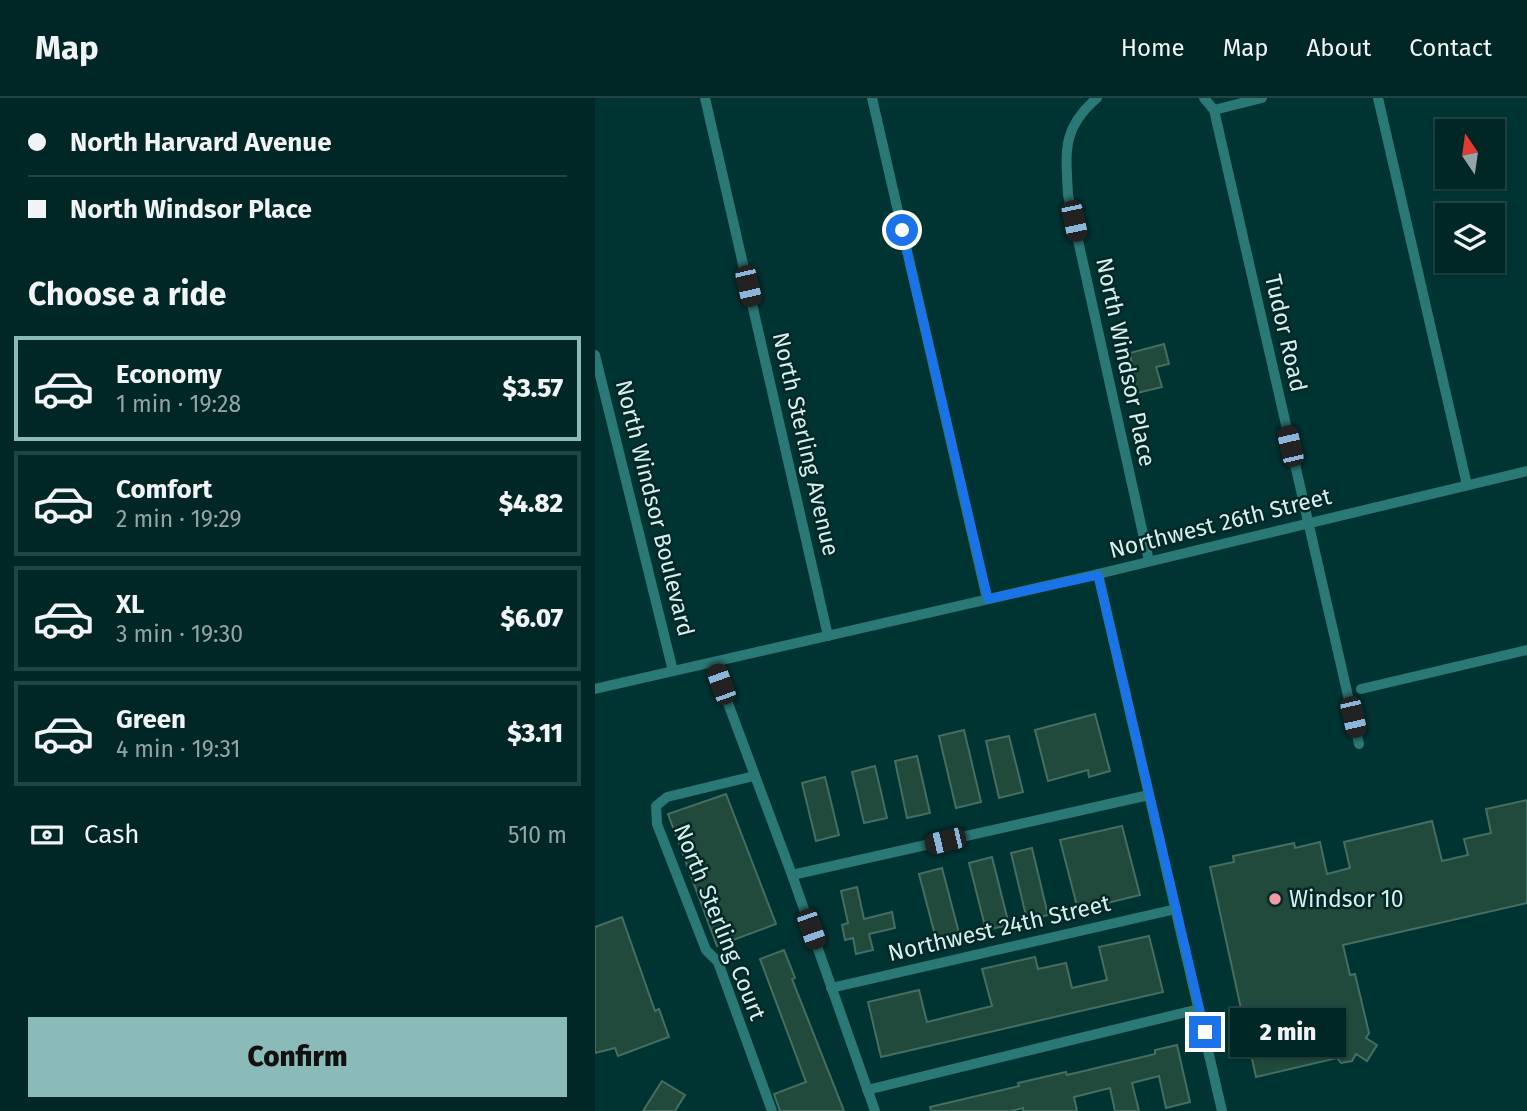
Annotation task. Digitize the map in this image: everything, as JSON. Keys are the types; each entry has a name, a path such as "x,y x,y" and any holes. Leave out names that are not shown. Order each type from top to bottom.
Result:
{"street":[{"name":"North Sterling Avenue","path":"705,98 828,636"},
{"path":"872,98 988,599"},
{"name":"North Windsor Place","path":"1097,98 1080,112 1066,145 1068,195 1149,561"},
{"name":"Tudor Road","path":"1204,98 1214,110 1359,744"},
{"path":"1214,110 1262,98"},
{"path":"1378,98 1467,485"},
{"name":"North Windsor Boulevard","path":"595,355 673,671"},
{"name":"Northwest 26th Street","path":"595,689 1098,575 1527,471"},
{"path":"1098,575 1222,1111"},
{"path":"1361,688 1527,650"},
{"path":"713,663 792,875 875,1111"},
{"name":"North Sterling Court","path":"754,776 667,797 656,806 657,824 706,950 717,962 772,1111"},
{"path":"792,875 1149,795"},
{"name":"Northwest 24th Street","path":"831,988 1176,909"},
{"path":"867,1090 1199,1009"}],"building":[{"path":"1164,344 1169,364 1156,367 1162,387 1137,393 1130,353"},
{"path":"1095,714 1110,771 1089,777 1088,770 1048,781 1035,730"},
{"path":"964,730 981,802 956,808 939,736"},
{"path":"1009,736 1023,792 999,798 986,741"},
{"path":"917,756 930,813 907,818 895,761"},
{"path":"875,766 887,818 864,823 852,772"},
{"path":"825,777 839,835 816,841 802,783"},
{"path":"726,794 776,924 717,946 668,814"},
{"path":"1527,800 1527,903 1343,945 1350,975 1355,974 1369,1033 1366,1038 1377,1045 1367,1061 1356,1054 1352,1061 1341,1063 1337,1058 1256,1077 1210,867 1234,862 1233,856 1294,843 1295,848 1320,842 1327,874 1350,868 1344,842 1432,821 1442,861 1468,855 1464,839 1491,833 1486,809"},
{"path":"1122,826 1140,895 1078,910 1060,840"},
{"path":"1032,848 1048,915 1027,920 1011,853"},
{"path":"992,857 1009,925 986,930 969,863"},
{"path":"942,868 960,937 937,943 919,874"},
{"path":"857,887 864,919 892,912 895,928 869,934 873,950 856,954 853,938 845,940 842,925 848,923 841,891"},
{"path":"622,917 655,1011 659,1009 669,1037 618,1056 615,1048 595,1053 595,927"},
{"path":"1149,936 1163,992 881,1057 868,1002 919,990 927,1022 992,1006 982,969 1035,957 1038,969 1066,963 1072,988 1107,980 1099,947"},
{"path":"784,950 795,978 792,979 844,1111 780,1111 774,1094 806,1082 760,959"},
{"path":"1177,1045 1190,1102 1166,1108 1159,1076 1132,1083 1139,1111 1115,1111 1110,1088 1074,1097 1077,1111 1023,1111 1023,1108 1011,1111 931,1111 930,1107 1019,1086 1018,1083 1066,1072 1067,1075 1155,1054 1155,1050"},
{"path":"662,1081 685,1095 675,1111 643,1111"}],"place":[{"name":"Windsor 10","path":"1275,899"}],"route":[{"path":"902,230 988,599 1098,575 1205,1032"}]}
